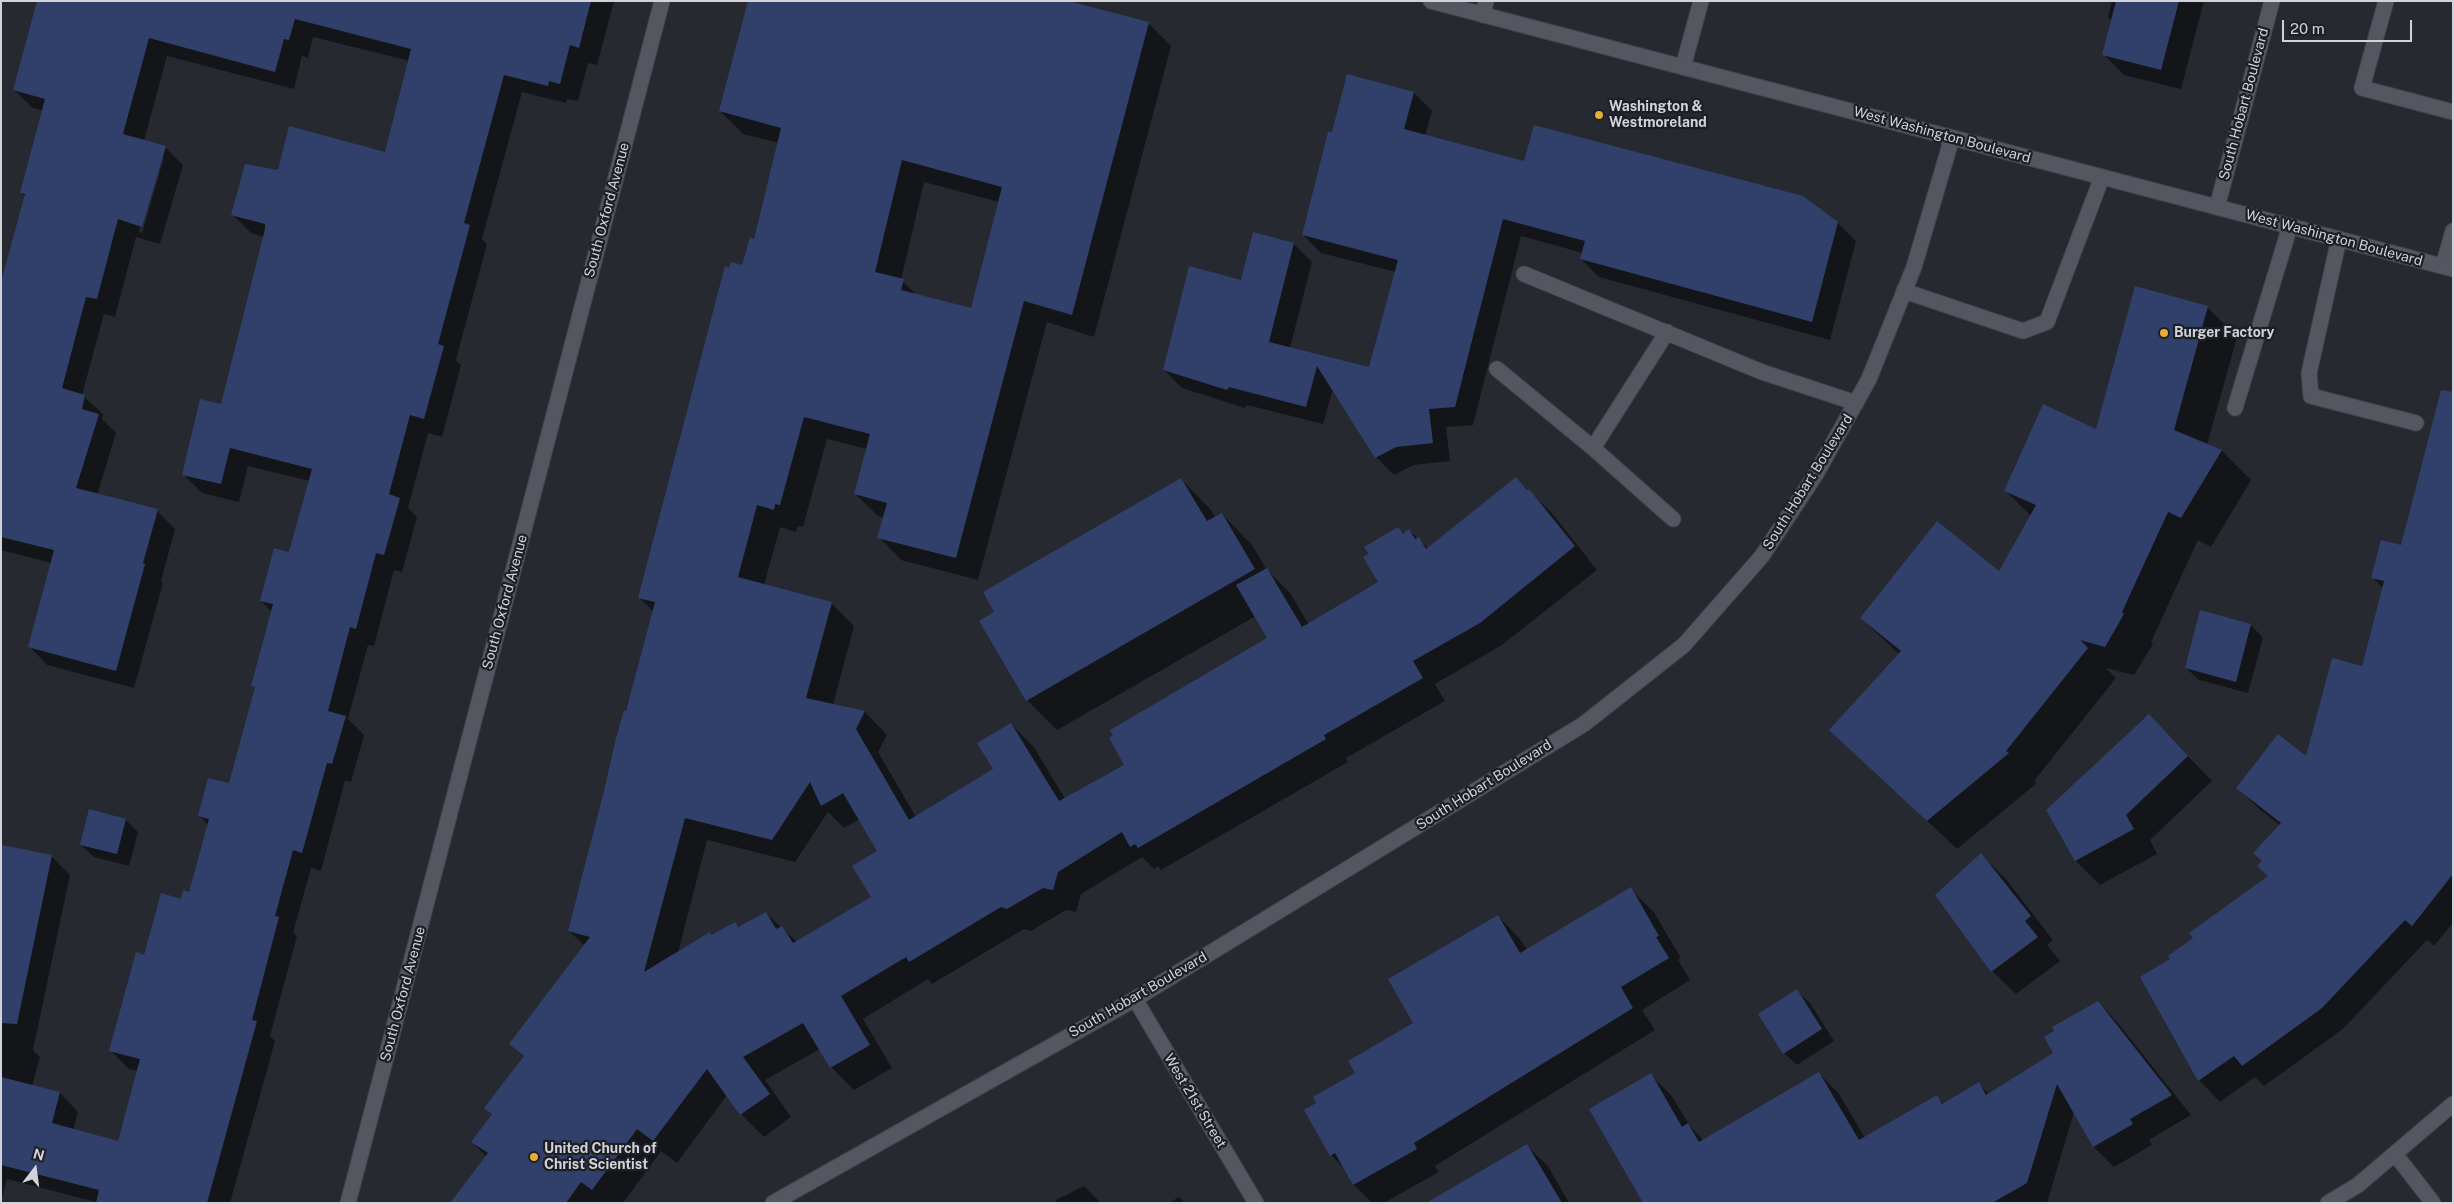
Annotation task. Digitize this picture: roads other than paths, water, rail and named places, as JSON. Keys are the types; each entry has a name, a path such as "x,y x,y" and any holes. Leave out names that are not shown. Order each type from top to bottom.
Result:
{"street":[{"name":"South Oxford Avenue","path":"348,1203 662,1"},
{"name":"West Washington Boulevard","path":"1431,1 1484,8 1683,67 2448,267"},
{"path":"1683,67 1701,1"},
{"name":"South Hobart Boulevard","path":"2217,207 2272,1"},
{"path":"2386,1 2362,88 2453,112"},
{"name":"South Hobart Boulevard","path":"773,1203 1135,999 1584,724 1684,645 1762,556 1816,474 1869,379 1916,260 1952,138"},
{"path":"1904,291 2023,331 2047,322 2102,177"},
{"path":"2235,408 2290,226"},
{"path":"2448,267 2453,231"},
{"path":"2339,239 2309,373 2310,396 2416,423"},
{"path":"1524,274 1762,372 1856,403"},
{"path":"1592,448 1667,332"},
{"path":"1497,369 1673,519"},
{"name":"West 21st Street","path":"1135,999 1256,1203"},
{"path":"2328,1203 2358,1186 2453,1104"},
{"path":"2395,1154 2434,1203"}],"place":[{"name":"Washington & Westmoreland","path":"1599,115"},
{"name":"Burger Factory","path":"2164,333"},
{"name":"United Church of Christ Scientist","path":"534,1157"}]}
